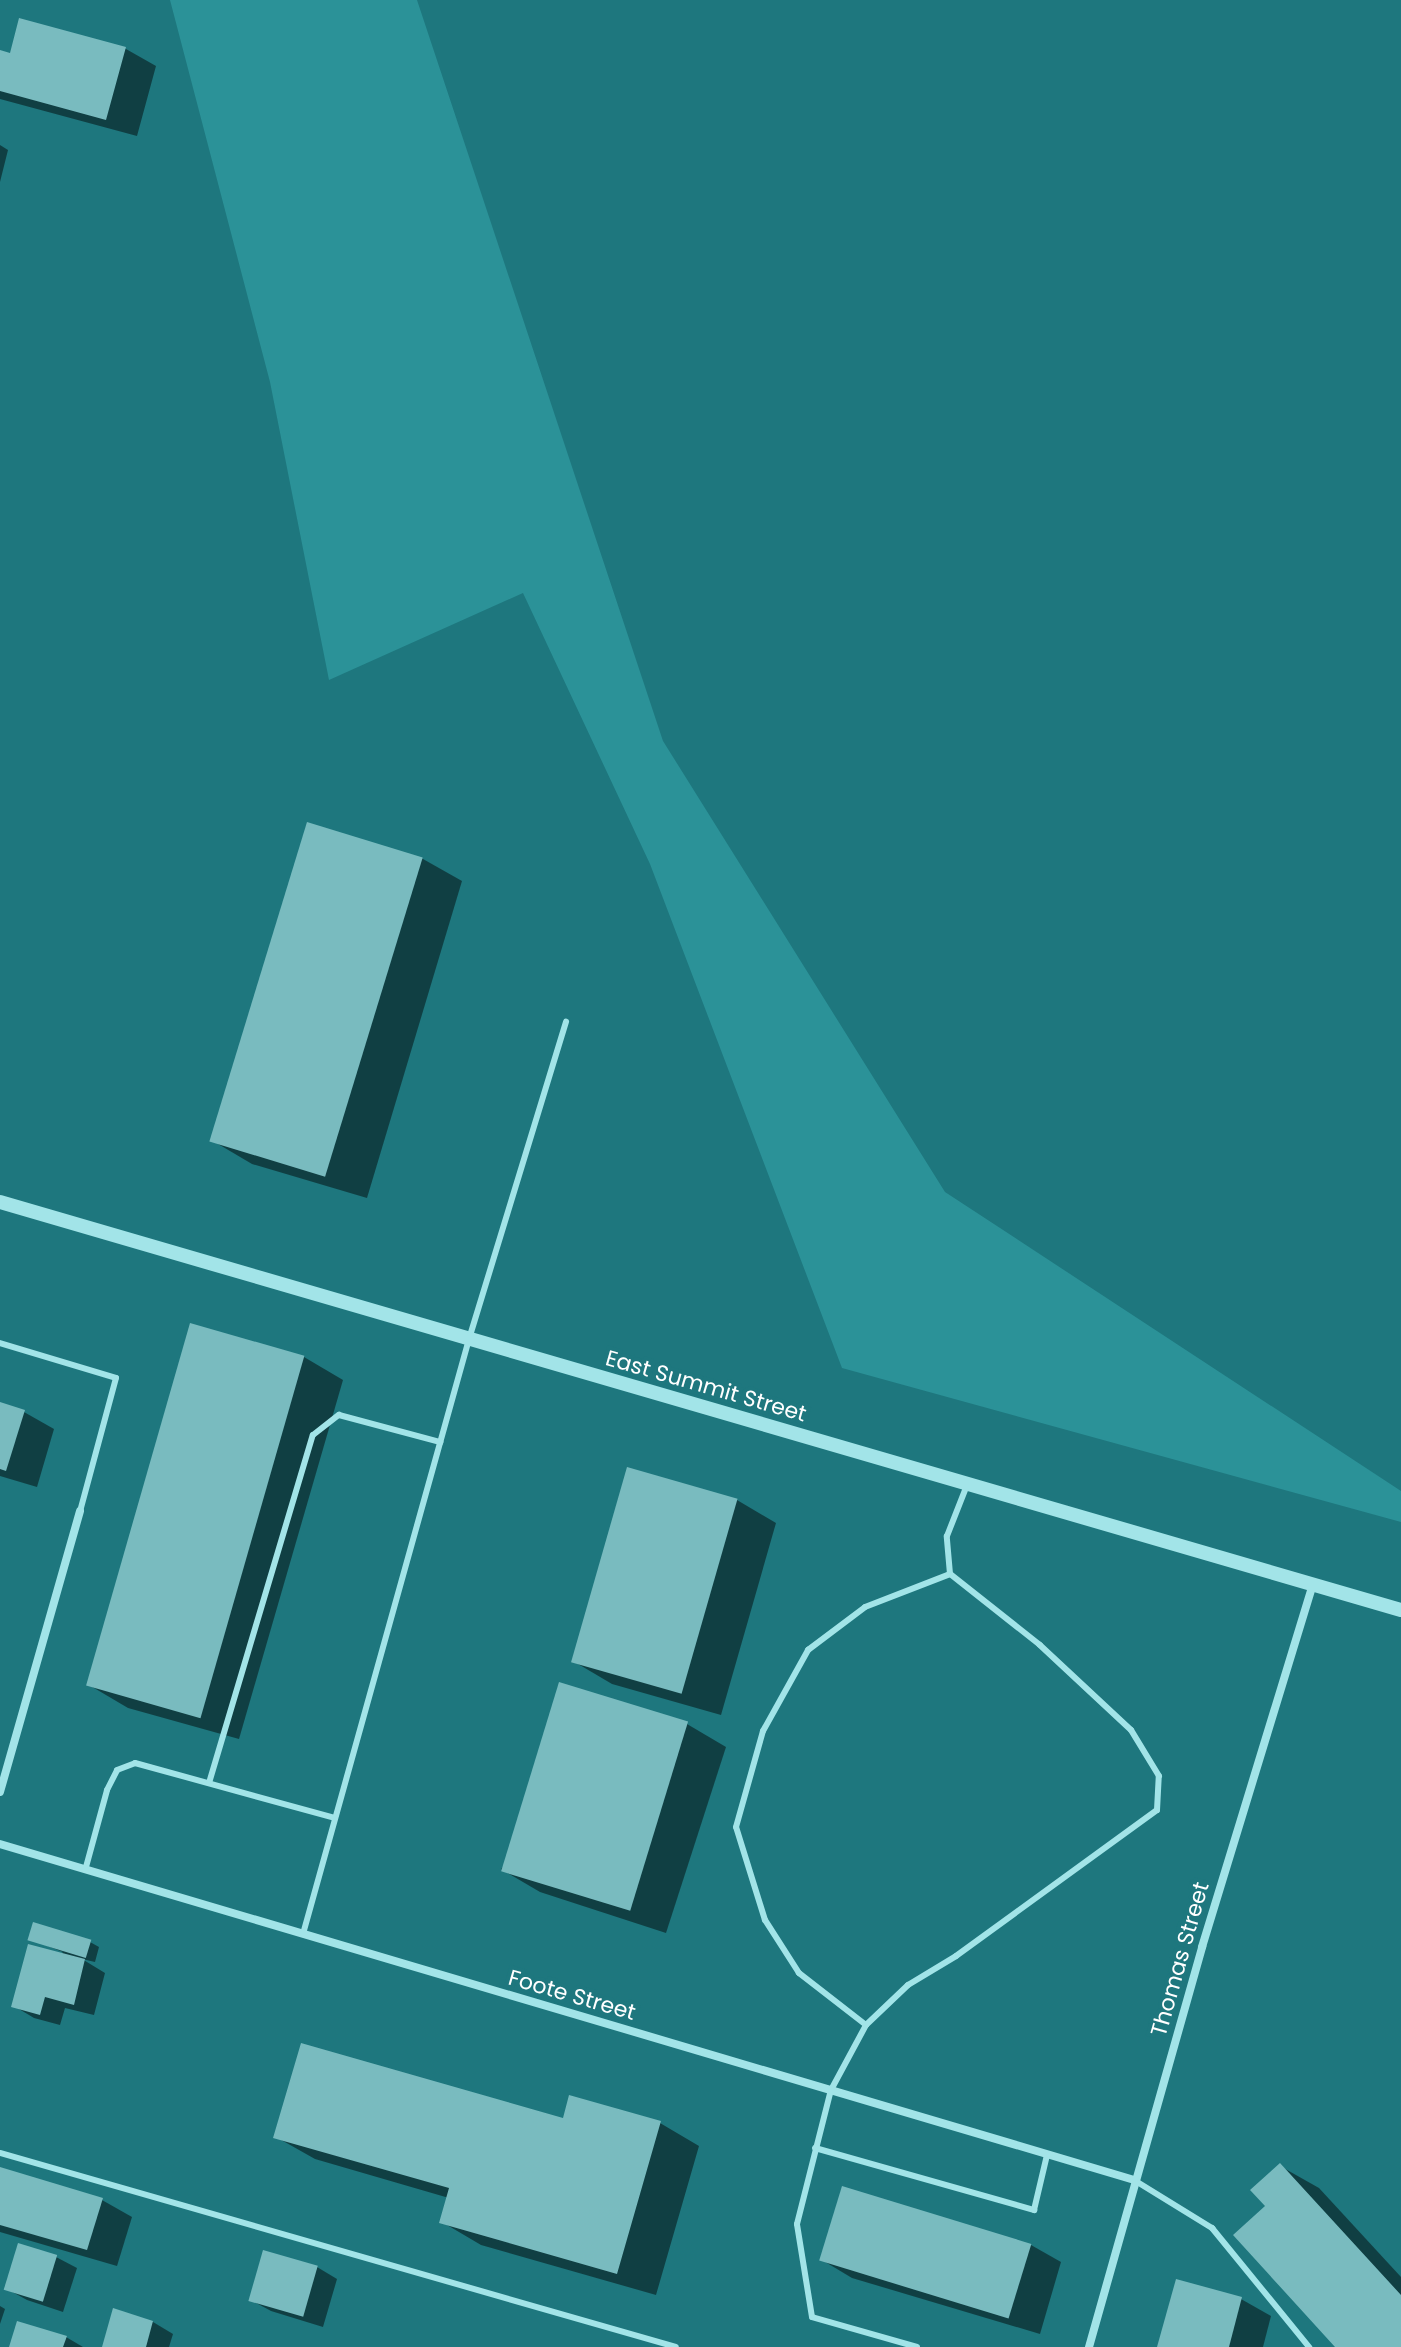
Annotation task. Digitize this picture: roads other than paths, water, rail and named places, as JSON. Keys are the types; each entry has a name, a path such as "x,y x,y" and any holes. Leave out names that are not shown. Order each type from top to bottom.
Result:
{"street":[{"name":"East Summit Street","path":"0,1202 1401,1610"},
{"path":"0,1792 80,1511"},
{"name":"Thomas Street","path":"1089,2347 1134,2180 1313,1584"},
{"name":"Foote Street","path":"0,1844 1134,2180"}],"lane":[{"path":"303,1934 469,1339 566,1021"},
{"path":"0,1343 116,1378 80,1511"},
{"path":"209,1783 313,1435 339,1415 440,1442"},
{"path":"917,2347 812,2317 797,2224 831,2090 866,2025 908,1985 956,1956 1157,1810 1159,1776 1131,1730 1040,1645 950,1574 947,1536 967,1485"},
{"path":"866,2025 799,1973 765,1920 736,1827 763,1731 808,1650 865,1607 950,1574"},
{"path":"86,1867 107,1790 117,1770 135,1763 335,1818"},
{"path":"815,2148 1034,2210 1047,2155"},
{"path":"0,2153 676,2347"},
{"path":"1134,2180 1212,2228 1309,2347"}]}
